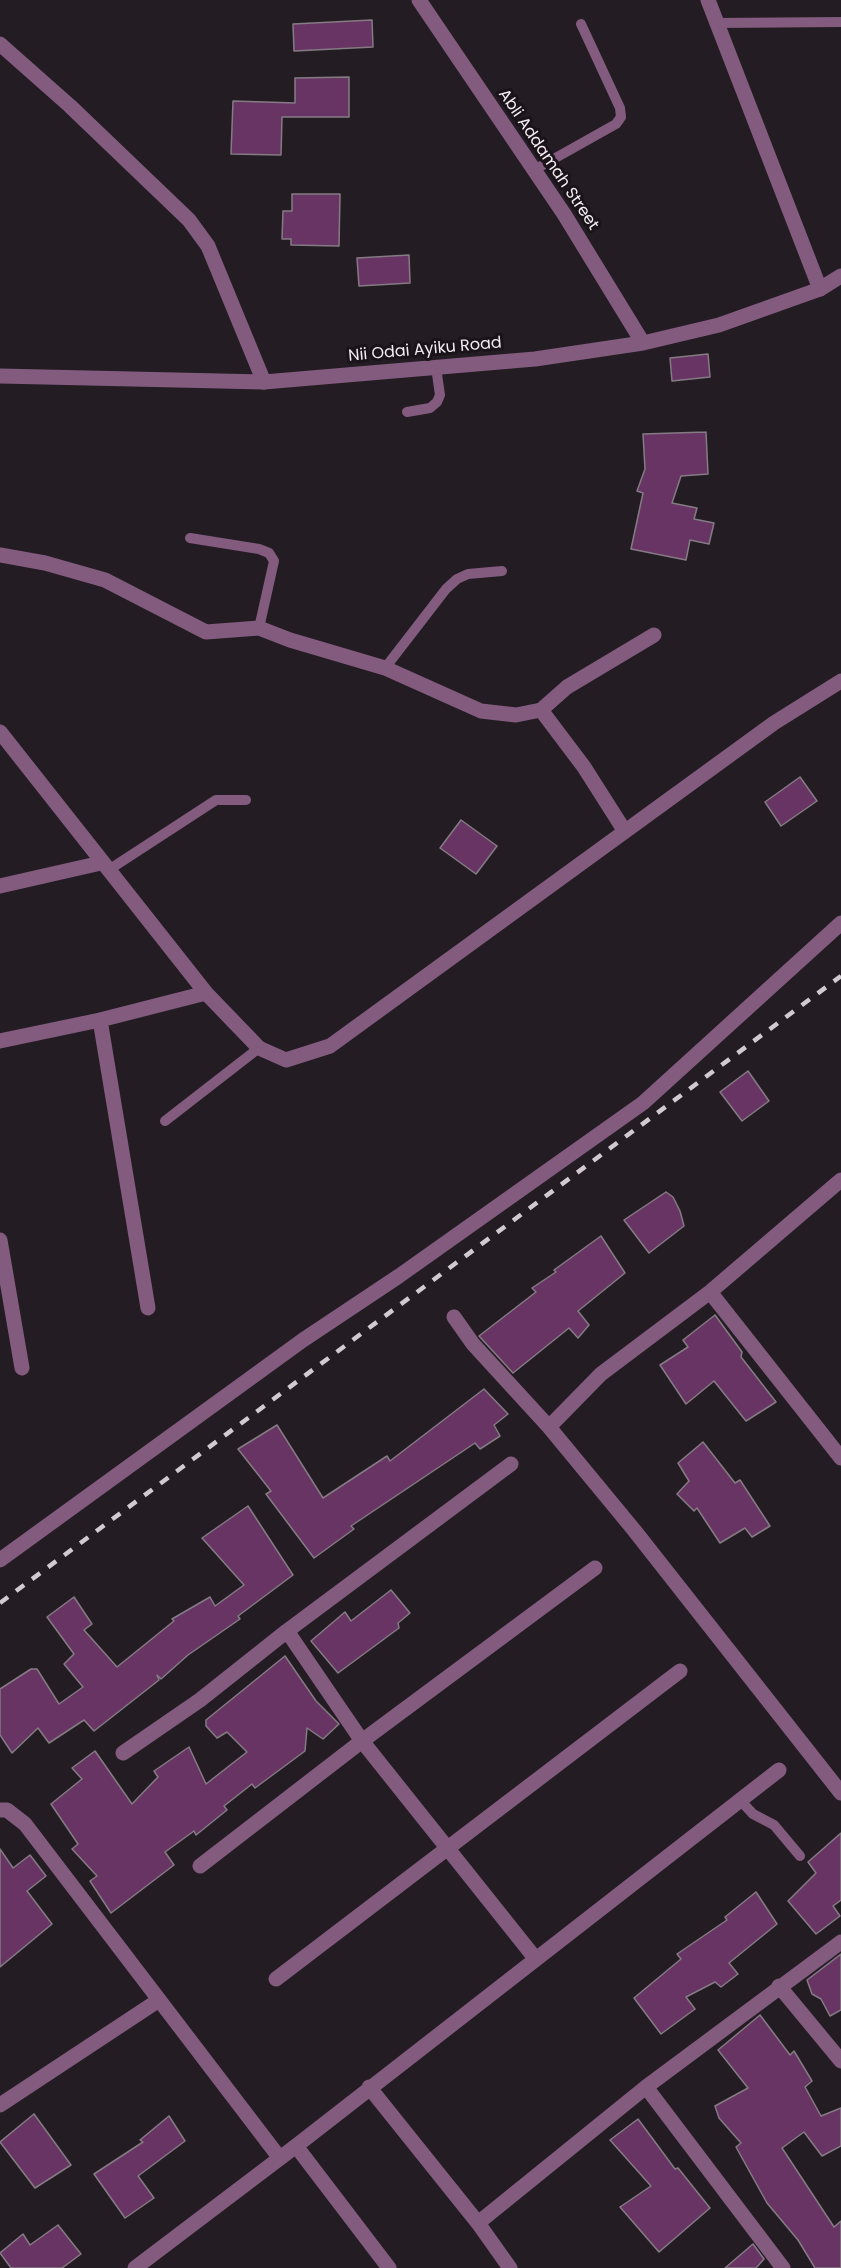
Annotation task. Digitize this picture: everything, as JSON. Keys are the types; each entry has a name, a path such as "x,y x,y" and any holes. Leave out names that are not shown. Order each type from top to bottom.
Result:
{"street":[{"name":"Abli Addamah Street","path":"419,0 534,170 643,343"},
{"path":"708,0 820,289"},
{"path":"0,44 70,106 189,220 208,246 264,382"},
{"name":"Nii Odai Ayiku Road","path":"0,376 264,382 535,359 643,343 719,325 820,289 841,276"},
{"path":"0,555 45,563 105,580 206,632 259,628 290,640 385,669 481,711 516,715 541,711 567,687 654,635"},
{"path":"0,732 104,867 206,993 259,1048 286,1060 330,1046 624,830 774,723 841,681"},
{"path":"541,711 584,767 624,830"},
{"path":"0,886 104,867"},
{"path":"0,1560 303,1340 399,1276 643,1103 841,923"},
{"path":"0,1041 100,1020 206,993"},
{"path":"100,1020 148,1308"},
{"path":"549,1427 601,1374 710,1292 841,1180"},
{"path":"0,1240 22,1368"},
{"path":"710,1292 841,1458"},
{"path":"454,1317 514,1392 549,1427 642,1539 841,1793"},
{"path":"123,1754 200,1700 287,1631 511,1464"},
{"path":"200,1866 595,1568"},
{"path":"287,1631 363,1741 535,1958"},
{"path":"276,1979 680,1671"},
{"path":"135,2268 155,2262 279,2157 779,1770"},
{"path":"0,1810 8,1810 25,1824 279,2157"},
{"path":"478,2223 645,2087 841,1942"},
{"path":"779,1986 841,2061"},
{"path":"0,2105 159,2000"},
{"path":"369,2087 478,2223 510,2268"},
{"path":"645,2087 783,2268"},
{"path":"296,2146 389,2268"}],"lane":[{"path":"717,23 841,22"},
{"path":"534,170 616,124 621,117 620,108 581,24"},
{"path":"407,412 430,408 437,402 440,395 436,367"},
{"path":"190,538 259,549 268,553 274,561 259,628"},
{"path":"385,669 446,589 457,579 468,574 502,571"},
{"path":"104,867 216,800 246,800"},
{"path":"165,1121 259,1048"},
{"path":"740,1800 753,1814 774,1825 800,1856"}],"building":[{"path":"372,20 373,47 294,51 293,24"},
{"path":"349,77 349,117 282,117 281,155 231,154 233,101 295,103 295,78"},
{"path":"292,194 340,194 339,246 291,245 291,239 282,239 283,211 292,211"},
{"path":"409,255 410,283 359,286 357,258"},
{"path":"708,354 710,377 672,381 670,358"},
{"path":"706,432 708,474 681,476 672,503 697,508 694,519 714,523 709,544 690,540 686,560 631,549 643,493 637,491 645,469 643,434"},
{"path":"800,777 817,801 781,826 765,802"},
{"path":"461,820 497,846 476,874 440,848"},
{"path":"748,1071 769,1101 742,1121 720,1092"},
{"path":"666,1192 673,1197 684,1226 649,1253 624,1220"},
{"path":"601,1236 625,1273 578,1311 589,1325 578,1338 569,1328 513,1373 479,1336 536,1292 532,1288"},
{"path":"715,1315 742,1352 741,1357 776,1402 746,1421 714,1381 686,1404 660,1365 688,1347 683,1340"},
{"path":"484,1389 508,1414 494,1425 500,1436 480,1449 475,1443 351,1526 354,1529 314,1558 266,1494 271,1491 238,1449 277,1425 323,1498 387,1456 390,1461"},
{"path":"703,1442 735,1483 740,1480 770,1526 752,1537 745,1528 720,1543 697,1508 694,1511 677,1494 689,1481 678,1463"},
{"path":"248,1506 293,1575 238,1616 240,1619 188,1655 161,1679 157,1675 159,1680 94,1731 84,1720 49,1743 38,1728 12,1753 0,1735 0,1689 31,1669 37,1669 59,1704 83,1687 64,1664 74,1654 47,1617 74,1597 92,1624 84,1630 117,1667 174,1621 172,1619 210,1597 215,1606 244,1585 202,1538"},
{"path":"391,1590 410,1613 398,1623 399,1628 338,1673 311,1641 345,1612 351,1621"},
{"path":"285,1656 316,1701 339,1724 323,1739 307,1728 305,1751 255,1788 252,1784 224,1806 227,1810 196,1835 194,1831 165,1852 174,1865 111,1913 90,1881 97,1876 72,1849 78,1844 51,1804 82,1779 72,1768 95,1751 132,1804 158,1777 154,1771 189,1747 206,1784 247,1752 227,1732 217,1738 206,1726 206,1720"},
{"path":"841,1833 841,1900 833,1906 840,1916 816,1934 788,1901 816,1873 808,1862"},
{"path":"0,1849 13,1868 30,1855 46,1876 27,1891 52,1924 0,1967"},
{"path":"756,1892 777,1924 729,1963 738,1974 721,1987 715,1982 686,1997 695,2009 661,2034 634,1998 681,1959 677,1954 727,1920 725,1917"},
{"path":"841,1954 841,2010 830,2016 821,1999 812,1994 807,1980"},
{"path":"760,2015 790,2055 794,2051 812,2081 805,2087 821,2116 841,2108 841,2146 822,2156 804,2132 782,2148 834,2227 841,2221 841,2268 815,2268 798,2240 767,2203 736,2147 741,2143 719,2118 715,2106 748,2088 718,2050"},
{"path":"34,2114 71,2165 35,2188 0,2142"},
{"path":"169,2116 185,2141 138,2176 154,2198 125,2218 94,2174 143,2142 140,2140"},
{"path":"638,2119 675,2169 678,2168 710,2208 659,2252 620,2207 651,2186 610,2140"},
{"path":"58,2225 81,2254 62,2268 11,2268 0,2253 23,2234 30,2245"},
{"path":"753,2244 764,2259 756,2268 725,2268"}],"railway":[{"path":"0,1603 841,976"}]}
